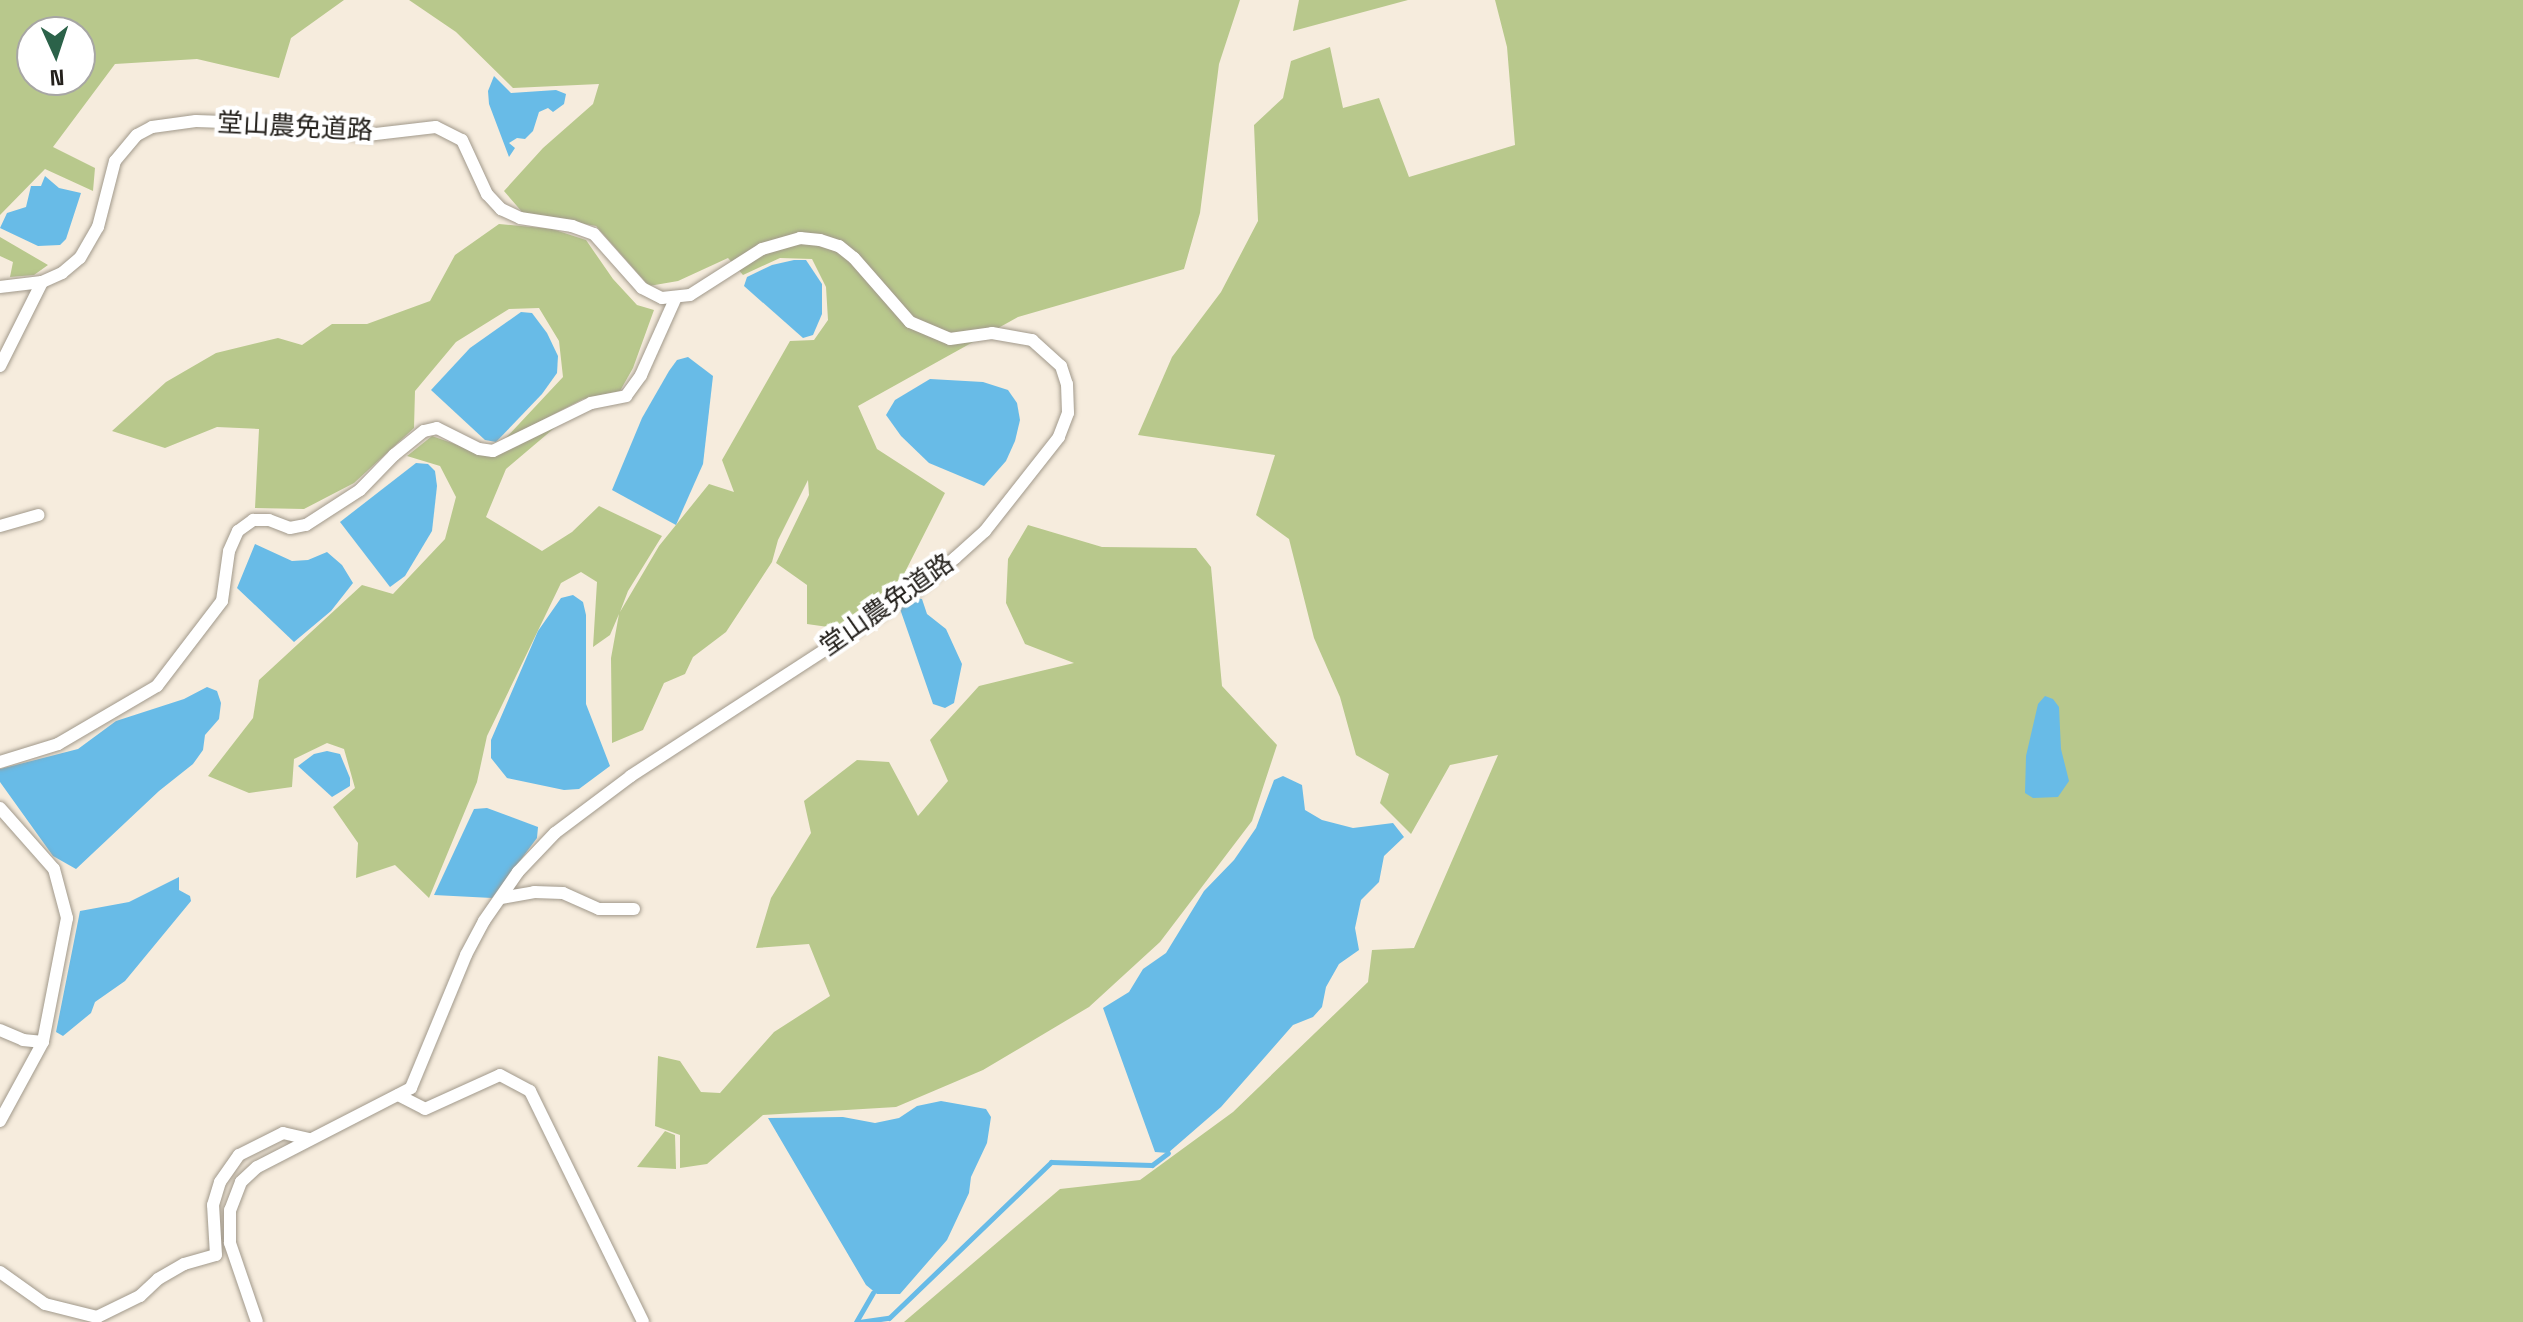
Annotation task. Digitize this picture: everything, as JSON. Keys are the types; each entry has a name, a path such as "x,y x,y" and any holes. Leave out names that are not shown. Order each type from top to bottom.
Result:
{"street":[{"name":"堂山農免道路","path":"0,287 42,282 62,273 80,258 98,227 108,175 115,161 131,141 152,127 196,121 280,124 367,135 422,127 449,131 462,140 487,194 501,209 520,218 572,226 594,234 642,288 662,298 676,297 708,285 762,249 800,238 820,240 839,246 854,258 892,304 910,322 929,333 950,339 1011,333 1032,340 1061,366 1070,398 1059,437 985,531 914,592 583,809 546,843 501,898 466,955 411,1088 398,1095"},
{"path":"0,366 42,282"},
{"path":"0,762 58,744 157,686 222,601 229,551 238,531 253,520 269,520 290,528 306,525 360,490 394,455 424,431 437,428 479,449 493,451 591,403 626,396 641,375 676,297"},
{"path":"0,526 38,515"},
{"path":"0,808 54,869 67,918 43,1042 0,1121"},
{"path":"501,898 534,892 563,893 599,909 634,909"},
{"path":"0,1030 23,1040 43,1042"},
{"path":"257,1322 230,1243 230,1210 241,1182 257,1167 398,1095 425,1109 500,1075 530,1091 643,1322"},
{"path":"0,1272 45,1304 97,1317 140,1296 158,1279 184,1264 216,1255 213,1205 220,1182 239,1155 283,1133 309,1139"}],"green space":[{"path":"0,0 344,0 291,38 279,78 197,59 115,64 96,89 96,16 16,16 16,96 91,96 53,147 95,168 93,191 45,169 0,215"},
{"path":"409,0 1240,0 1219,64 1200,213 1184,269 1018,317 858,406 877,449 945,493 902,578 835,628 807,624 807,585 776,563 809,495 808,480 778,540 772,562 726,632 693,657 685,674 664,683 643,730 612,743 611,658 619,614 610,635 593,647 597,582 581,572 561,583 487,736 477,782 429,898 395,865 356,878 358,843 333,807 355,788 344,749 327,743 294,759 292,787 249,793 208,776 253,718 259,680 362,585 393,594 445,539 456,497 440,466 407,456 432,436 486,455 559,424 506,469 486,517 542,551 572,532 599,506 662,536 628,591 620,612 659,546 709,484 734,492 722,460 790,341 814,340 828,320 826,287 812,259 780,258 743,275 728,258 678,281 649,286 596,226 523,213 504,191 543,148 593,104 599,84 513,88 456,32"},
{"path":"1299,0 1408,0 1293,31"},
{"path":"1495,0 2523,0 2523,1322 904,1322 1060,1189 1140,1180 1233,1112 1368,982 1372,950 1414,948 1498,755 1450,765 1411,834 1380,803 1389,774 1356,755 1340,697 1314,638 1289,539 1256,515 1275,455 1138,435 1172,357 1221,292 1258,221 1254,125 1283,98 1291,61 1330,47 1343,108 1379,98 1409,177 1515,145 1507,47"},
{"path":"499,224 552,229 586,240 613,279 637,305 654,310 633,368 620,391 583,399 504,440 563,377 559,341 539,308 509,309 456,342 415,391 414,428 354,483 304,509 255,508 259,429 217,427 165,448 112,431 166,382 216,353 278,338 302,345 332,324 367,324 430,301 455,255"},
{"path":"0,237 48,265 34,275 10,277 13,262 0,256"},
{"path":"1028,525 1102,547 1196,548 1211,567 1222,686 1277,745 1252,821 1160,942 1089,1007 983,1070 896,1107 763,1115 707,1164 680,1168 680,1135 655,1126 658,1056 680,1061 701,1092 720,1093 774,1032 830,996 809,944 756,948 771,898 811,833 804,801 857,760 889,762 918,816 948,781 930,740 979,686 1074,663 1025,644 1006,603 1008,559"},
{"path":"665,1131 675,1135 676,1169 637,1167"}],"water":[{"path":"494,76 511,93 556,90 566,94 564,104 553,112 548,108 539,112 533,131 525,139 517,138 509,143 515,148 509,157 489,104 488,91"},
{"path":"45,176 59,188 81,193 66,239 60,245 38,246 0,228 7,213 26,207 31,186 41,186"},
{"path":"806,260 822,284 822,314 813,335 803,338 744,286 747,277 772,265"},
{"path":"521,312 532,313 547,333 558,356 557,373 542,394 496,442 485,440 431,390 470,348"},
{"path":"688,357 713,376 703,464 676,525 612,490 642,418 677,360"},
{"path":"930,379 983,382 1008,390 1017,403 1020,420 1015,441 1006,461 984,486 929,463 901,436 886,415 895,400"},
{"path":"416,463 428,464 435,471 437,486 432,531 405,576 390,587 340,522"},
{"path":"255,544 292,561 308,560 327,552 342,565 353,583 331,611 294,642 237,588"},
{"path":"573,595 583,602 586,615 586,704 610,766 579,789 564,790 507,778 491,758 491,740 538,631 561,598"},
{"path":"916,598 922,599 927,614 946,629 962,664 954,703 945,708 933,704 899,606"},
{"path":"207,687 217,691 221,703 219,719 205,735 203,750 193,764 159,791 76,869 53,856 0,782 0,769 78,749 116,721 184,699"},
{"path":"2045,696 2053,699 2059,707 2061,749 2069,781 2058,797 2033,798 2025,793 2026,756 2038,704"},
{"path":"327,751 340,754 350,778 350,786 332,797 298,766 314,754"},
{"path":"1283,776 1302,785 1305,810 1322,820 1353,828 1393,823 1404,837 1384,856 1379,882 1361,900 1355,928 1359,950 1339,964 1326,987 1322,1007 1313,1017 1293,1025 1221,1107 1168,1153 1155,1152 1103,1008 1129,992 1143,969 1166,953 1204,891 1234,860 1256,828 1274,780"},
{"path":"487,808 538,827 537,838 492,898 434,895 474,809"},
{"path":"179,877 179,890 190,896 191,901 125,981 95,1002 91,1013 63,1036 56,1032 80,911 129,902"},
{"path":"941,1101 986,1109 991,1117 987,1143 971,1177 969,1193 947,1240 900,1294 877,1294 866,1285 768,1118 843,1117 875,1123 899,1118 917,1106"}],"waterway":[{"path":"859,1322 889,1318 1051,1162 1152,1165 1168,1153"},
{"path":"856,1322 873,1292"}]}
